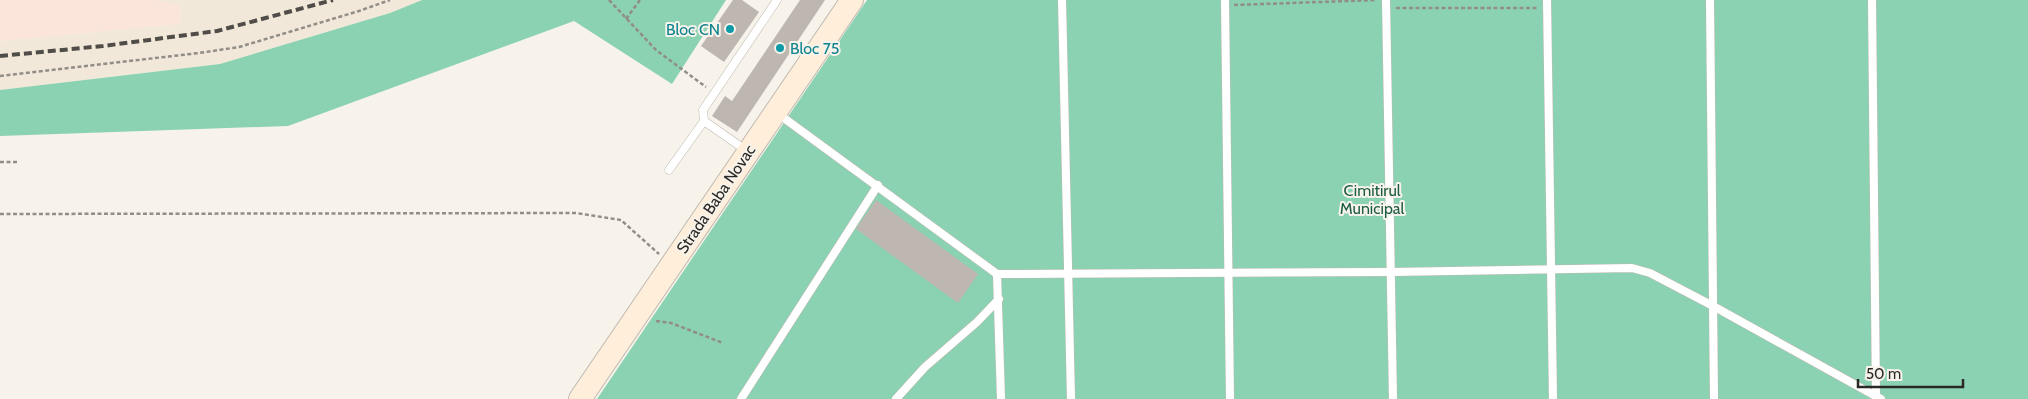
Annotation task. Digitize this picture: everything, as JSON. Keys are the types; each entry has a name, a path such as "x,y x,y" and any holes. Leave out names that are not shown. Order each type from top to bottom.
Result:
{"main road":[{"name":"Strada Baba Novac","path":"580,399 852,0"}],"lane":[{"path":"669,170 704,121 704,110 777,0"},
{"path":"1062,0 1071,399"},
{"path":"1710,0 1714,399"},
{"path":"1872,0 1877,398"},
{"path":"1225,3 1230,399"},
{"path":"1386,3 1393,399"},
{"path":"1547,4 1553,399"},
{"path":"776,112 997,274 1391,272 1632,268 1650,273 1713,306 1877,398"},
{"path":"704,121 748,152"},
{"path":"740,399 878,185"},
{"path":"997,274 1001,399"},
{"path":"896,399 925,367 977,322 998,299"}],"path":[{"path":"0,76 239,47 359,12 390,0"},
{"path":"609,0 656,50 715,94"},
{"path":"626,19 640,0"},
{"path":"1225,3 1547,4"},
{"path":"0,162 17,162"},
{"path":"0,214 576,212 620,220 672,264"},
{"path":"650,326 657,320 671,323 723,343"}],"shaded area":[{"path":"0,0 154,0 180,5 181,24 0,41"},
{"path":"154,0 422,0 390,13 220,64 0,90 0,41 181,24 180,5"}],"green space":[{"path":"422,0 726,0 672,84 574,21 288,126 0,136 0,90 220,64 390,13"},
{"name":"Cimitirul Municipal","path":"867,0 2028,0 2028,399 597,399"}],"building":[{"name":"Bloc CN","path":"733,0 742,0 759,12 724,62 701,46"},
{"name":"Bloc 75","path":"800,0 825,0 737,132 712,116 725,96 732,101"},
{"path":"876,200 978,274 958,303 856,229"}],"railway":[{"path":"0,56 103,46 217,31 333,0"}],"place":[{"name":"Bloc CN","path":"730,29"},
{"name":"Bloc 75","path":"780,48"}]}
